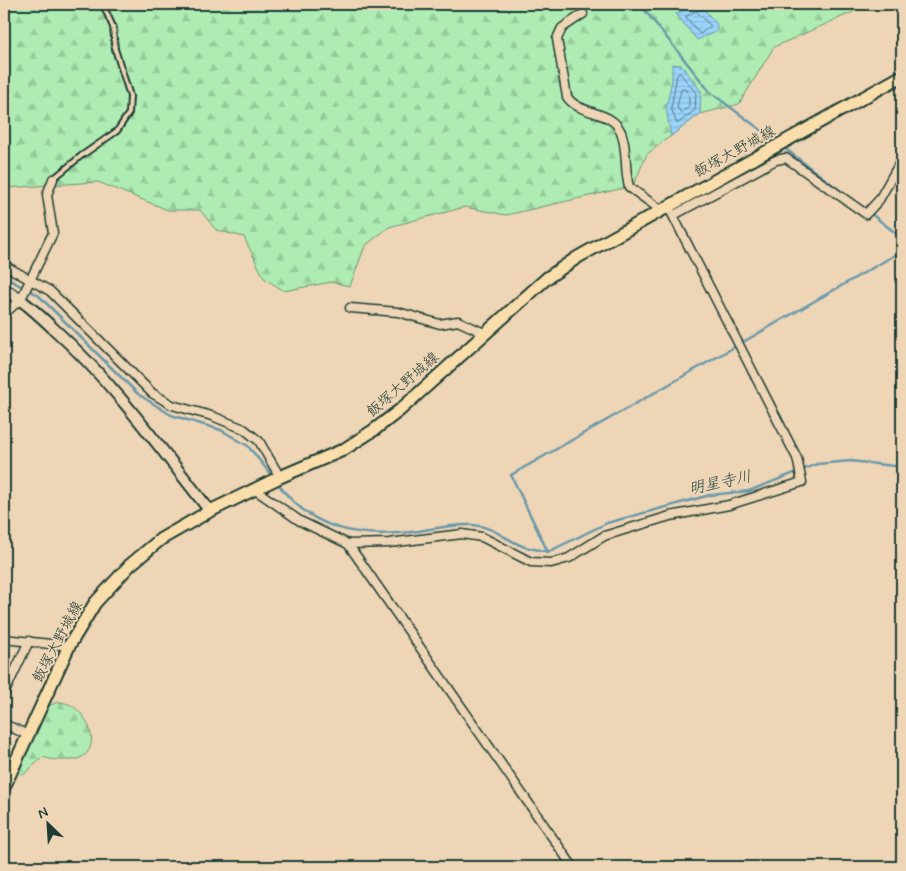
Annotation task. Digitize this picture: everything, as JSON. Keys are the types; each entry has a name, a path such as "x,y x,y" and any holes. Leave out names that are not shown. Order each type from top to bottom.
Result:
{"main road":[{"name":"飯塚大野城線","path":"4,787 69,646 95,603 130,565 161,539 210,510 343,450 400,410 547,278 578,257 668,210 902,76"}],"street":[{"path":"259,487 300,521 348,544 389,543 462,534 482,537 531,562 550,563 569,558 604,536 670,516 729,505 802,482 797,458 668,210 629,187 626,153 621,132 615,122 604,115 572,105 567,97 557,39 562,28 583,14"},
{"path":"668,210 776,160 786,158 866,214 879,200 902,159"},
{"path":"4,314 21,299 52,233 47,195 53,179"},
{"path":"4,265 50,291 152,394 172,405 212,416 244,428 259,442 280,477"},
{"path":"4,289 21,299 68,341 120,395 210,510"},
{"path":"350,308 398,312 440,324 458,320 484,333"},
{"path":"348,544 573,867"},
{"path":"4,639 69,646"},
{"path":"4,694 29,641"},
{"path":"4,724 28,735"}],"lane":[{"path":"53,179 81,156 117,132 129,113 130,96 115,49 113,27 104,7 100,4"}],"green space":[{"path":"4,4 858,4 853,12 774,47 739,104 700,114 647,154 633,186 506,215 465,207 389,227 365,246 350,286 331,282 284,291 264,278 244,237 216,230 200,210 168,210 98,182 4,188"},
{"path":"58,702 69,705 79,711 86,721 91,743 88,752 80,758 66,760 43,757 23,775 19,772 48,706"}],"water":[{"path":"699,4 717,24 717,31 697,40 676,14"},
{"path":"672,64 681,65 701,91 700,114 671,136 666,108 672,80"}],"waterway":[{"path":"640,4 710,92 773,139"},
{"path":"787,150 863,208"},
{"path":"870,213 902,238"},
{"path":"548,552 511,475 902,251"},
{"path":"4,277 38,295 138,394 171,415 221,430 248,446 273,477"},
{"name":"明星寺川","path":"548,552 607,523 710,495 749,491 817,464 851,461 902,467"},
{"path":"276,481 290,498 305,511 339,528 378,534 473,525 487,528 525,547 548,552"}]}
